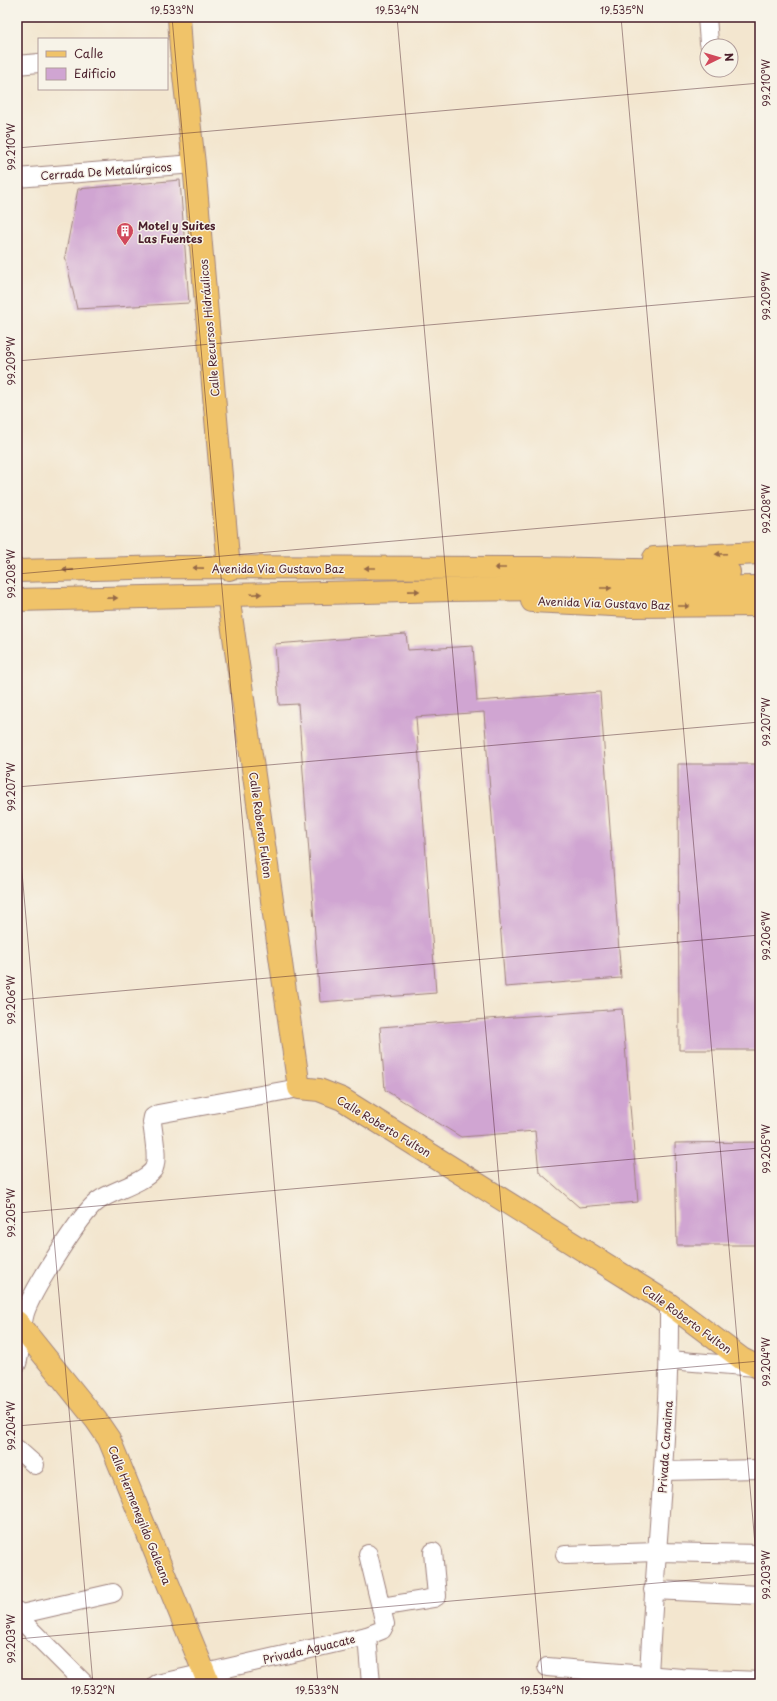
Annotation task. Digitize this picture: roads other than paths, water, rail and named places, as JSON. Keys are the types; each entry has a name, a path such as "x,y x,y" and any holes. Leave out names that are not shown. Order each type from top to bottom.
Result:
{"main road":[{"name":"Calle Recursos Hidráulicos","path":"179,17 174,49 194,164 229,569"},
{"name":"Avenida Via Gustavo Baz","path":"539,568 586,562 760,553"},
{"name":"Avenida Via Gustavo Baz","path":"17,571 170,567 229,569 539,568 693,572 760,572"},
{"name":"Avenida Via Gustavo Baz","path":"17,600 450,590 760,587"},
{"name":"Avenida Via Gustavo Baz","path":"450,590 559,604 632,606 760,605"},
{"name":"Calle Roberto Fulton","path":"228,595 299,1088 319,1090 342,1099 670,1304 742,1359 759,1368"},
{"name":"Calle Hermenegildo Galeana","path":"19,1325 96,1420 109,1439 206,1678"}],"street":[{"path":"707,17 709,38"},
{"path":"17,65 38,63"},
{"name":"Cerrada De Metalúrgicos","path":"17,178 194,164"},
{"path":"17,1364 21,1343 19,1325 32,1295 84,1215 97,1202 146,1177 154,1168 156,1159 152,1122 153,1117 158,1114 299,1088"},
{"name":"Privada Canaima","path":"649,1675 653,1590 669,1387 670,1304"},
{"path":"669,1360 759,1368"},
{"path":"17,1450 35,1465"},
{"path":"663,1471 760,1469"},
{"path":"381,1608 434,1598 437,1596 433,1552"},
{"path":"565,1555 657,1552 760,1554"},
{"path":"367,1636 384,1628 381,1608 368,1554"},
{"path":"653,1590 760,1595"},
{"path":"85,1684 27,1626 18,1614 113,1592"},
{"name":"Privada Aguacate","path":"157,1684 206,1678 367,1636 371,1684"},
{"path":"547,1667 585,1677 615,1678 649,1675 682,1681 760,1681"}],"place":[{"name":"Motel y Suites Las Fuentes","path":"125,246"}]}
